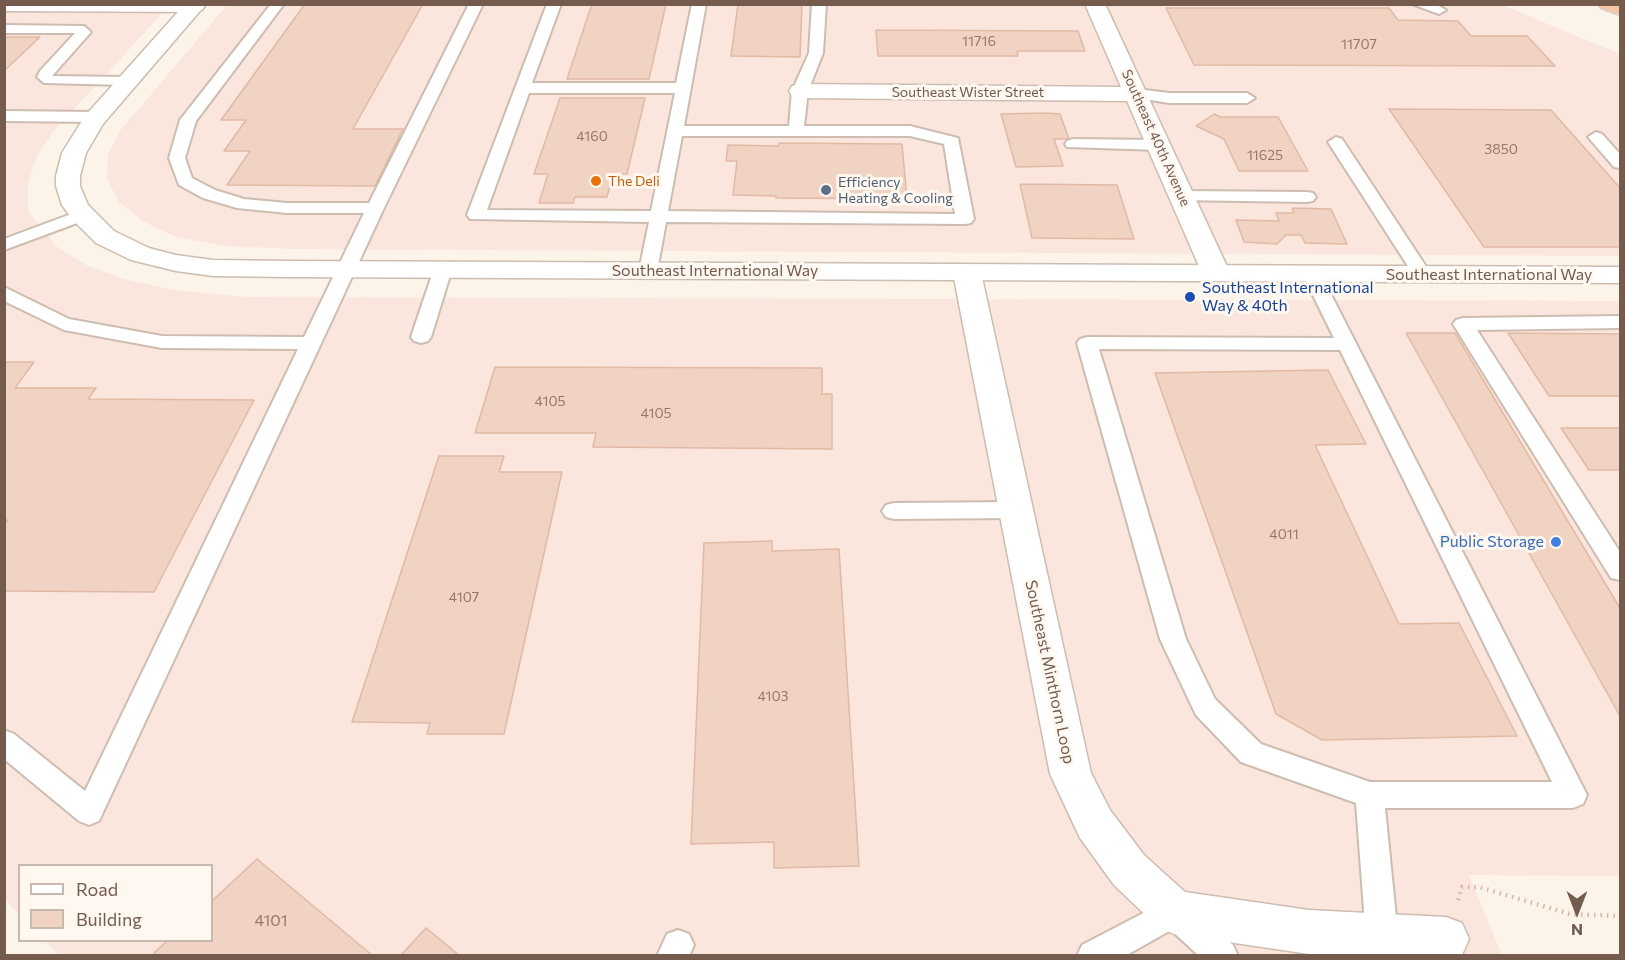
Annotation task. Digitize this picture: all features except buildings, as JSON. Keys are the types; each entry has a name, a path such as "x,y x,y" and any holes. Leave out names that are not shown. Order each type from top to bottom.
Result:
{"highway":[{"path":"1608,4 1620,9"}],"street":[{"name":"Southeast 40th Avenue","path":"1095,4 1216,273"},
{"path":"4,5 196,5"},
{"name":"Southeast International Way","path":"196,5 96,117 78,144 69,165 68,186 82,214 105,237 128,249 176,263 232,268 345,270 1620,275"},
{"name":"Southeast Wister Street","path":"800,91 1137,94"},
{"name":"Southeast Minthorn Loop","path":"968,273 1071,774 1095,824 1129,870 1174,912"},
{"path":"1174,912 1309,932 1446,939"}],"lane":[{"path":"278,4 188,120 177,158 185,181 208,194 243,204 287,208 375,208"},
{"path":"4,742 89,812 345,270 476,4"},
{"path":"554,4 476,215 965,219 952,141 910,131 675,131"},
{"path":"648,271 699,4"},
{"path":"796,131 800,91 816,53 819,4"},
{"path":"1419,4 1438,10"},
{"path":"4,22 23,5"},
{"path":"4,29 79,29 84,32 47,71 44,77 49,80 128,81"},
{"path":"523,88 683,88"},
{"path":"1137,94 1169,98 1247,98"},
{"path":"4,116 96,117"},
{"path":"1596,137 1620,163"},
{"path":"1336,142 1422,274"},
{"path":"1073,144 1160,145"},
{"path":"1182,196 1307,197"},
{"path":"4,245 82,214"},
{"path":"421,337 443,269"},
{"path":"1311,273 1573,795 1370,795 1251,753 1205,706 1173,639 1087,343 1346,344"},
{"path":"4,293 64,324 162,342 311,343"},
{"path":"1620,322 1463,324 1620,571"},
{"path":"894,511 1017,510"},
{"path":"1370,795 1382,937"},
{"path":"1093,956 1174,912 1222,956"}],"path":[{"path":"1446,939 1462,887 1479,887 1570,914 1620,916"}],"shaded area":[{"path":"1500,4 1620,54 1620,256 291,249 226,246 176,237 142,221 118,201 107,178 108,155 119,132 227,5"},
{"path":"5,5 170,5 53,132 36,158 28,184 28,211 56,246 86,265 123,279 175,290 245,297 1620,301 1620,876 1469,875 1502,955 59,956 46,942 213,942 213,864 18,864 18,914 5,899"}],"place":[{"name":"The Deli","path":"596,181"},
{"name":"Efficiency Heating & Cooling","path":"826,190"},
{"name":"Southeast International Way & 40th","path":"1190,297"},
{"name":"Public Storage","path":"1556,542"}]}
